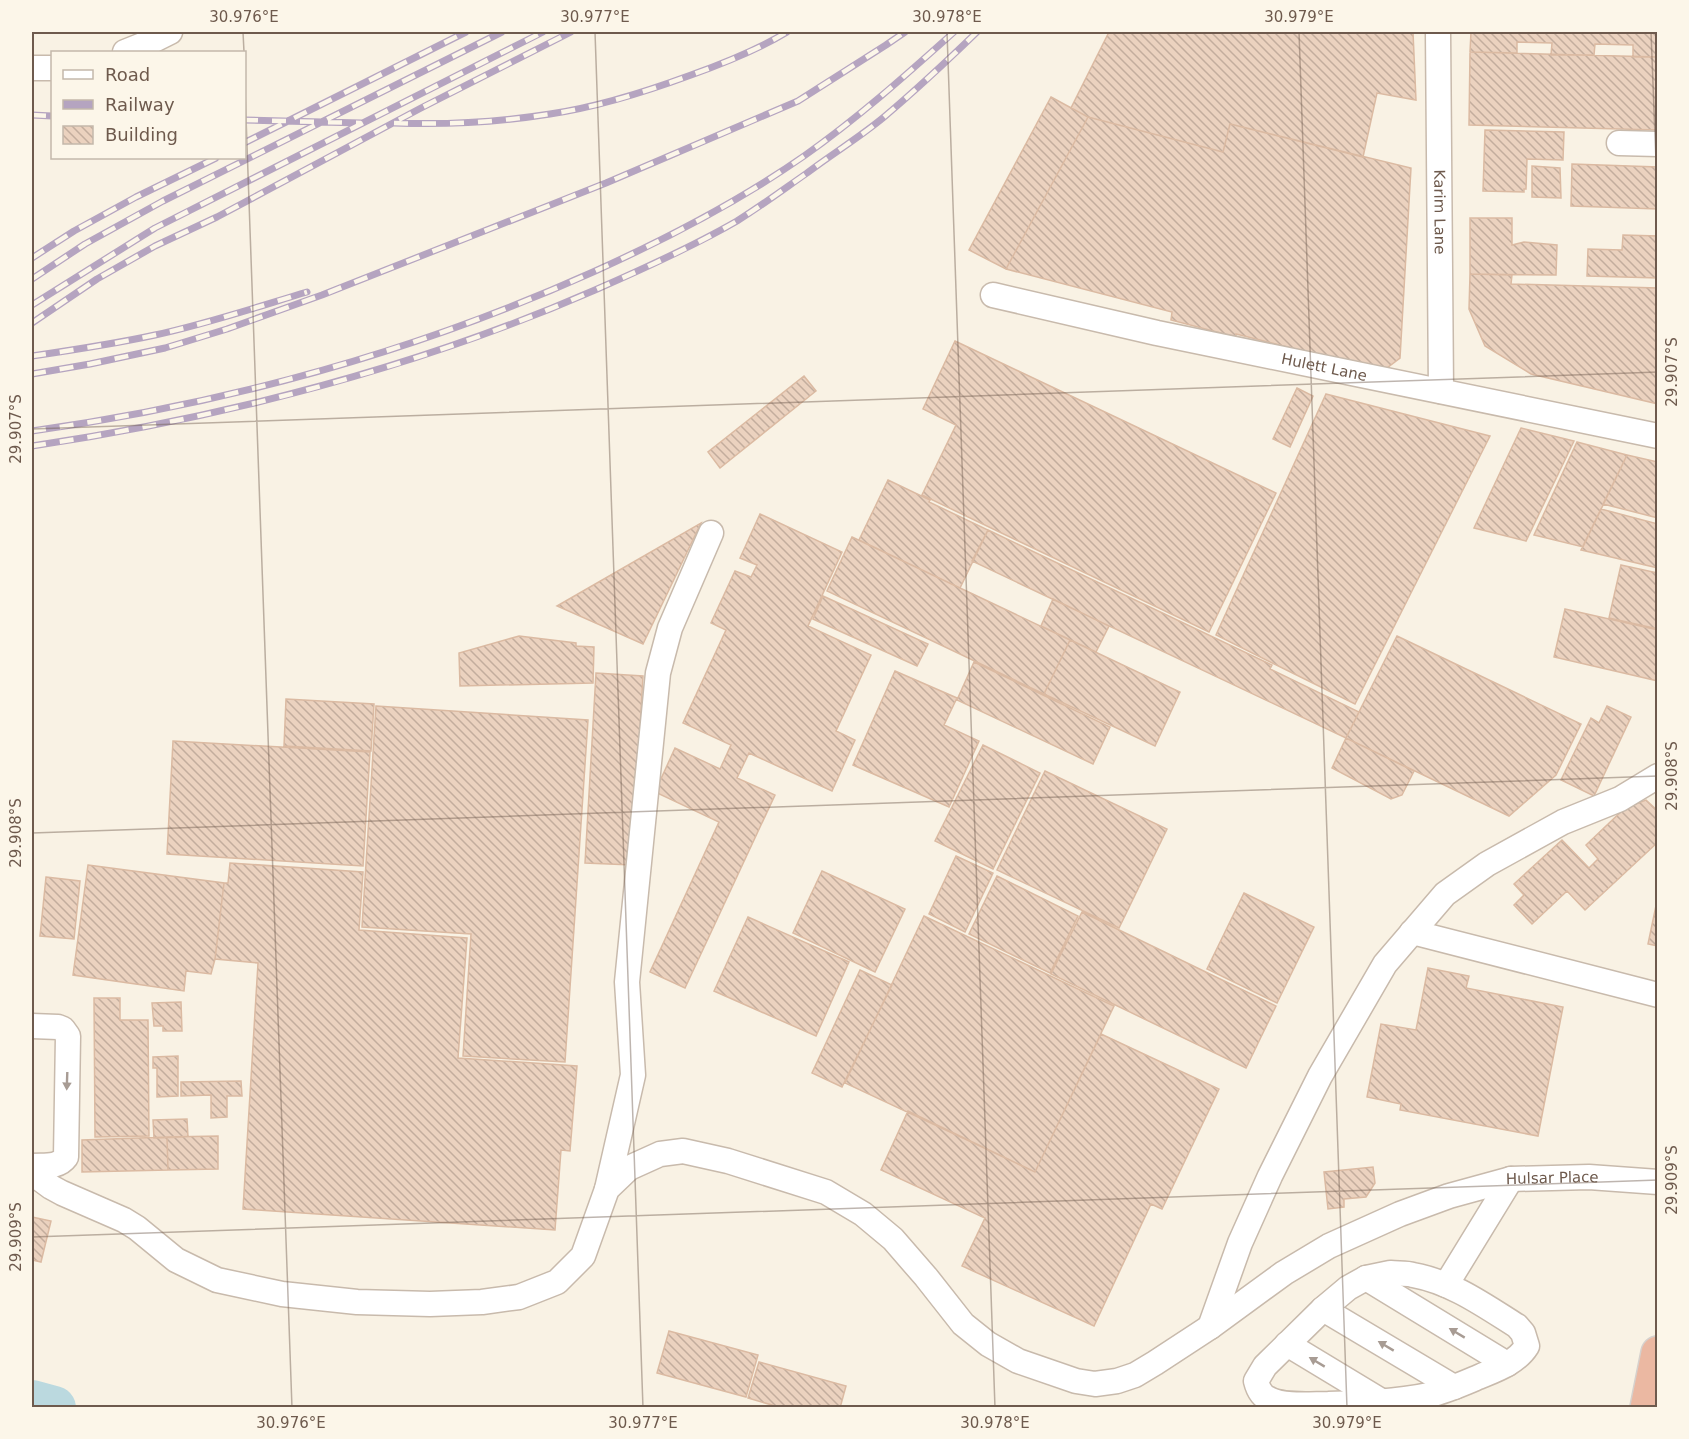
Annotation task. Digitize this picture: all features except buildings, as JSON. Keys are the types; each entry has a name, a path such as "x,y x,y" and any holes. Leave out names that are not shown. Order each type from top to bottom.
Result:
{"highway":[{"path":"1647,1407 1658,1353"}],"street":[{"name":"Karim Lane","path":"1438,32 1441,391"},
{"path":"127,51 155,35"},
{"path":"32,68 51,68"},
{"path":"1619,143 1658,144"},
{"name":"Hulett Lane","path":"993,295 1157,333 1658,436"},
{"path":"32,1173 62,1193 124,1220 176,1260 217,1280 282,1294 357,1302 420,1304 482,1302 519,1297 557,1282 583,1256 607,1190 633,1075 627,982 658,673 670,628 711,533"},
{"path":"1210,1327 1240,1243 1270,1176 1310,1096 1385,964 1445,894 1487,864 1563,822 1620,799 1658,776"},
{"path":"1412,932 1658,995"},
{"path":"32,1026 58,1027 63,1029 68,1036 66,1157 63,1162 55,1165 32,1166"},
{"name":"Hulsar Place","path":"607,1190 629,1168 660,1154 683,1151 728,1161 826,1191 863,1214 893,1239 963,1324 979,1338 1018,1360 1076,1381 1095,1384 1117,1381 1135,1375 1210,1327 1284,1273 1329,1246 1400,1214 1449,1196 1511,1179 1589,1177 1658,1182"},
{"path":"1446,1285 1511,1179"},
{"path":"1390,1273 1413,1274 1446,1285 1517,1326 1523,1333 1527,1346 1522,1354 1507,1364 1429,1395 1383,1402 1309,1404 1269,1400 1260,1393 1256,1381 1264,1366 1323,1309 1348,1288 1366,1278 1390,1273"},
{"path":"1366,1278 1507,1364"},
{"path":"1323,1309 1454,1387"},
{"path":"1287,1344 1383,1402"}],"waterway":[{"path":"32,1402 54,1408"}],"railway":[{"path":"246,142 466,32"},
{"path":"32,279 85,244 163,201 502,32"},
{"path":"32,305 155,228 543,32"},
{"path":"32,323 97,279 155,246 217,217 421,108 571,32"},
{"path":"394,123 492,121 550,114 604,103 703,71 787,32"},
{"path":"32,374 165,348 227,329 322,295 606,183 798,101 905,32"},
{"path":"32,431 104,420 247,390 388,350 526,301 593,272 701,219 779,173 863,111 954,32"},
{"path":"32,446 176,420 318,387 458,344 595,290 685,249 755,209 875,124 920,86 977,32"},
{"path":"32,115 51,116"},
{"path":"246,120 361,123"},
{"path":"32,258 74,231 136,197 214,159"},
{"path":"32,356 174,331 307,292"}]}
